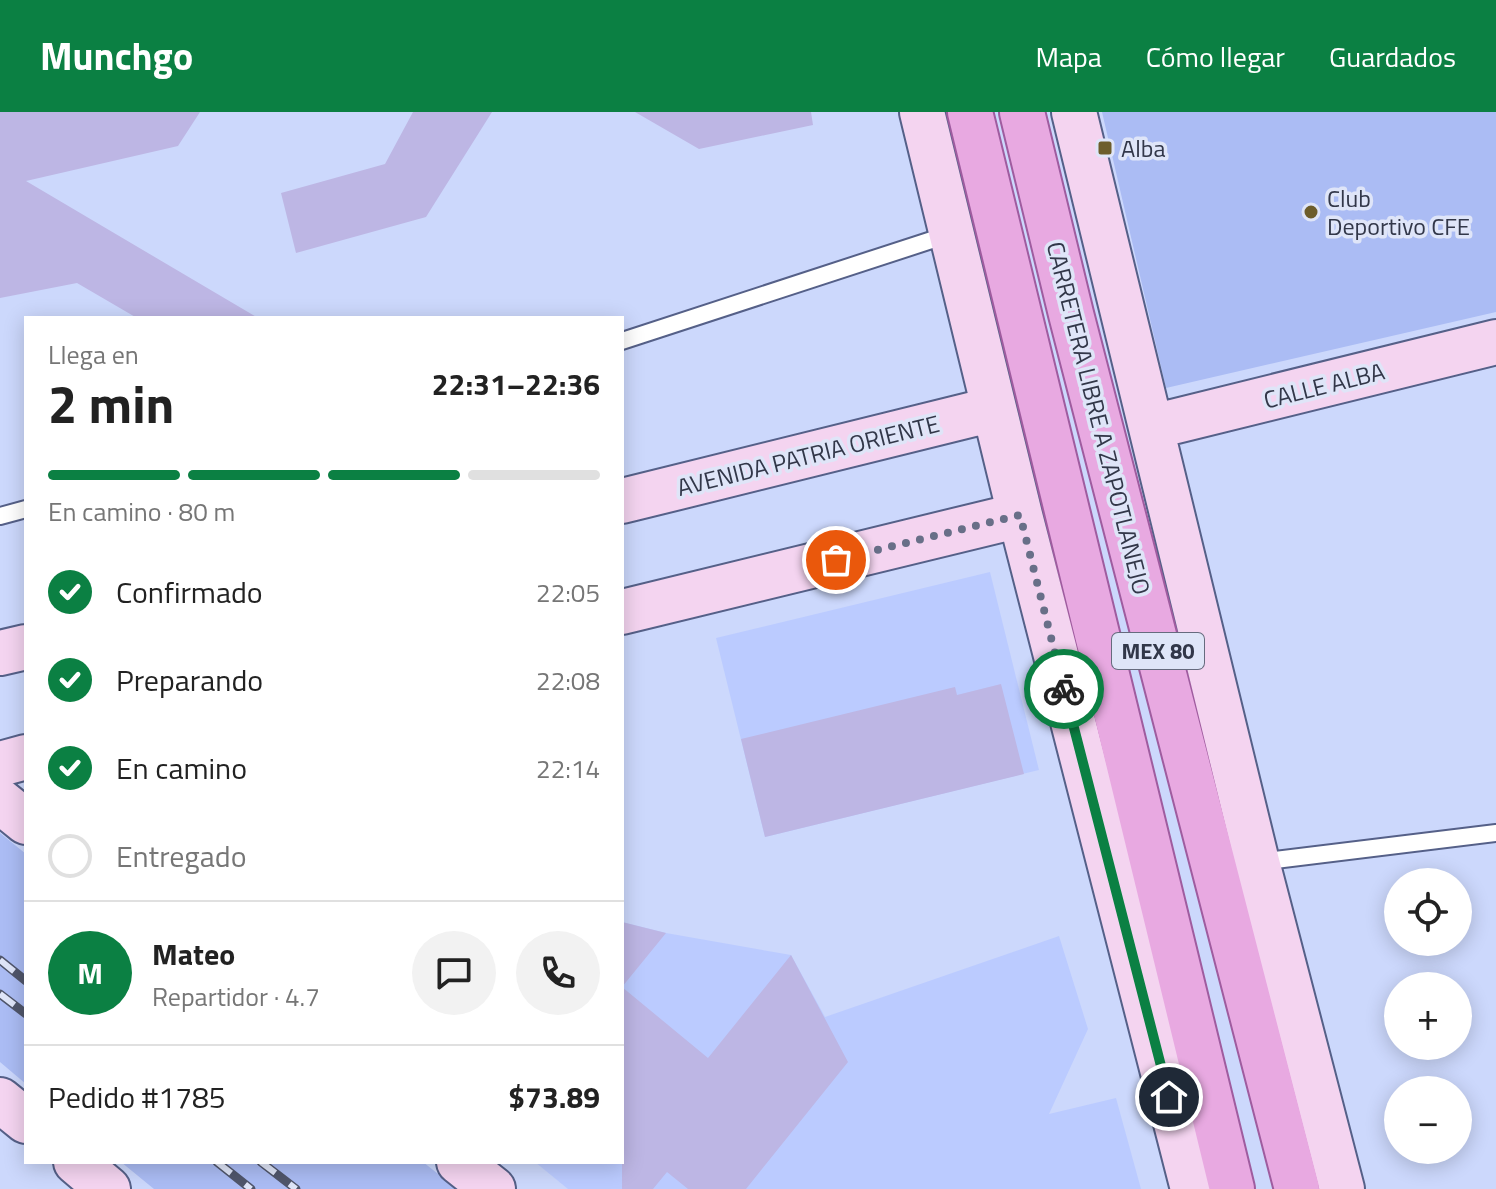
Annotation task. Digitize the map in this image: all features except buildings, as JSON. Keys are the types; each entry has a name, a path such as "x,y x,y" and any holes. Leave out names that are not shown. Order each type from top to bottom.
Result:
{"main road":[{"path":"922,112 1020,515 1193,1189"},
{"name":"MEX 80","path":"970,112 1232,1189"},
{"name":"CARRETERA LIBRE A ZAPOTLANEJO","path":"1022,112 1071,314 1297,1189"},
{"name":"CARRETERA LIBRE A ZAPOTLANEJO","path":"1074,112 1257,862 1342,1189"},
{"name":"CALLE ALBA","path":"1152,427 1496,342"},
{"name":"AVENIDA PATRIA ORIENTE","path":"624,501 994,409"},
{"path":"624,612 1020,515"},
{"path":"0,653 24,647"},
{"path":"0,764 24,758"},
{"path":"0,801 24,820"},
{"path":"0,1100 24,1119"},
{"path":"78,1164 108,1189"},
{"path":"462,1164 493,1189"}],"lane":[{"path":"624,340 952,234"},
{"path":"0,516 24,510"},
{"path":"1257,862 1496,833"}],"shaded area":[{"name":"Club Deportivo CFE","path":"1102,112 1496,112 1496,312 1166,388"},
{"path":"990,572 1039,770 765,837 716,638"},
{"path":"0,833 24,852 24,1082 0,1062"},
{"path":"624,922 791,955 825,1017 1059,936 1088,1029 1049,1114 1116,1098 1141,1189 568,1189 537,1164 624,1164"},
{"path":"123,1164 426,1164 457,1189 154,1189"}],"railway":[{"path":"0,960 24,979"},
{"path":"0,994 24,1012"},
{"path":"220,1164 251,1189"},
{"path":"264,1164 296,1189"}],"way so far":[{"path":"836,560 1020,515 1064,689"}],"place":[{"name":"Alba","path":"1105,148"},
{"name":"Club Deportivo CFE","path":"1311,212"}],"route":[{"path":"1064,689 1169,1097"}]}
